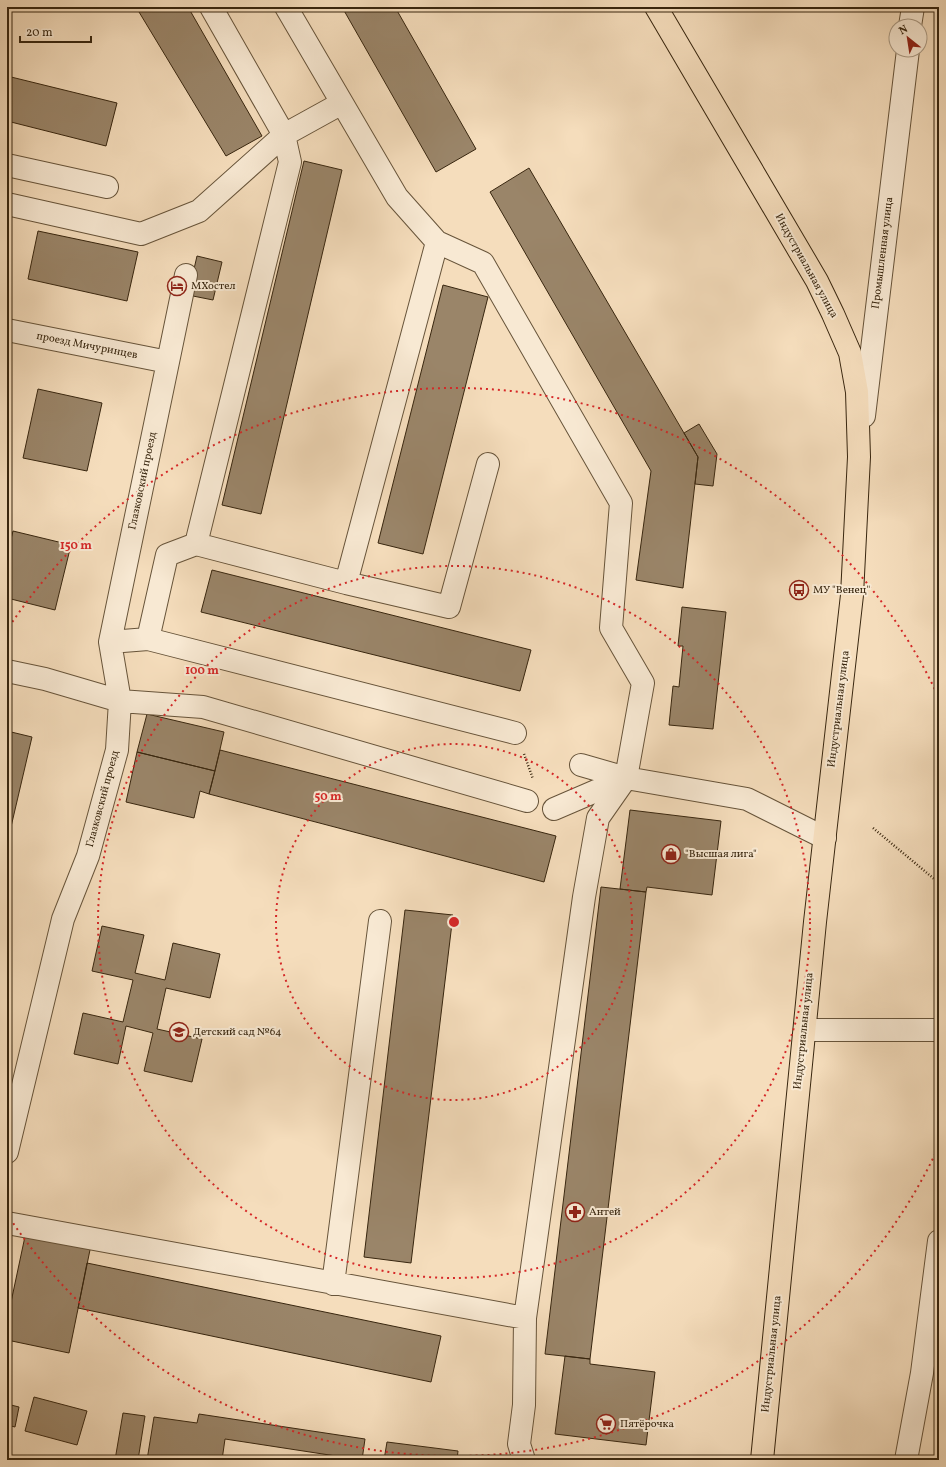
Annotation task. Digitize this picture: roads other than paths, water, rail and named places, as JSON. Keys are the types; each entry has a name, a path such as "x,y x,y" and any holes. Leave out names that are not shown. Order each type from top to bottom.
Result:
{"highway":[{"name":"Индустриальная улица","path":"656,7 817,281 850,353 857,392 859,457 852,595 824,838 762,1460"}],"street":[{"path":"196,544 290,162 284,134 211,7"},
{"path":"286,7 397,197 437,242 483,263 621,503 611,628 643,683 626,778 598,818 584,897 525,1318 524,1405 519,1444 524,1460"},
{"path":"911,18 913,7"},
{"name":"Промышленная улица","path":"859,457 907,58"},
{"path":"7,204 141,234 199,210 284,134 342,103"},
{"path":"7,165 107,187"},
{"path":"346,583 437,242"},
{"name":"Глазковский проезд","path":"7,1152 63,919 88,856 117,750 120,701 110,642 186,275"},
{"name":"проезд Мичуринцев","path":"7,330 168,362"},
{"path":"148,638 167,555 196,544 346,583 449,607 488,464"},
{"path":"110,642 148,638 516,733"},
{"path":"7,671 45,679 120,701 203,707 531,793"},
{"path":"581,765 626,778 747,799 824,838"},
{"path":"554,809 626,778"},
{"path":"333,1284 380,921"},
{"path":"805,1030 939,1030"},
{"path":"7,1223 525,1318"},
{"path":"906,1460 922,1373 939,1241"}],"place":[{"name":"МХостел","path":"177,286"},
{"name":"МУ \"Венец\"","path":"799,590"},
{"name":"\"Высшая лига\"","path":"671,854"},
{"name":"Детский сад №64","path":"179,1032"},
{"name":"Антей","path":"575,1212"},
{"name":"Пятёрочка","path":"606,1424"}]}
